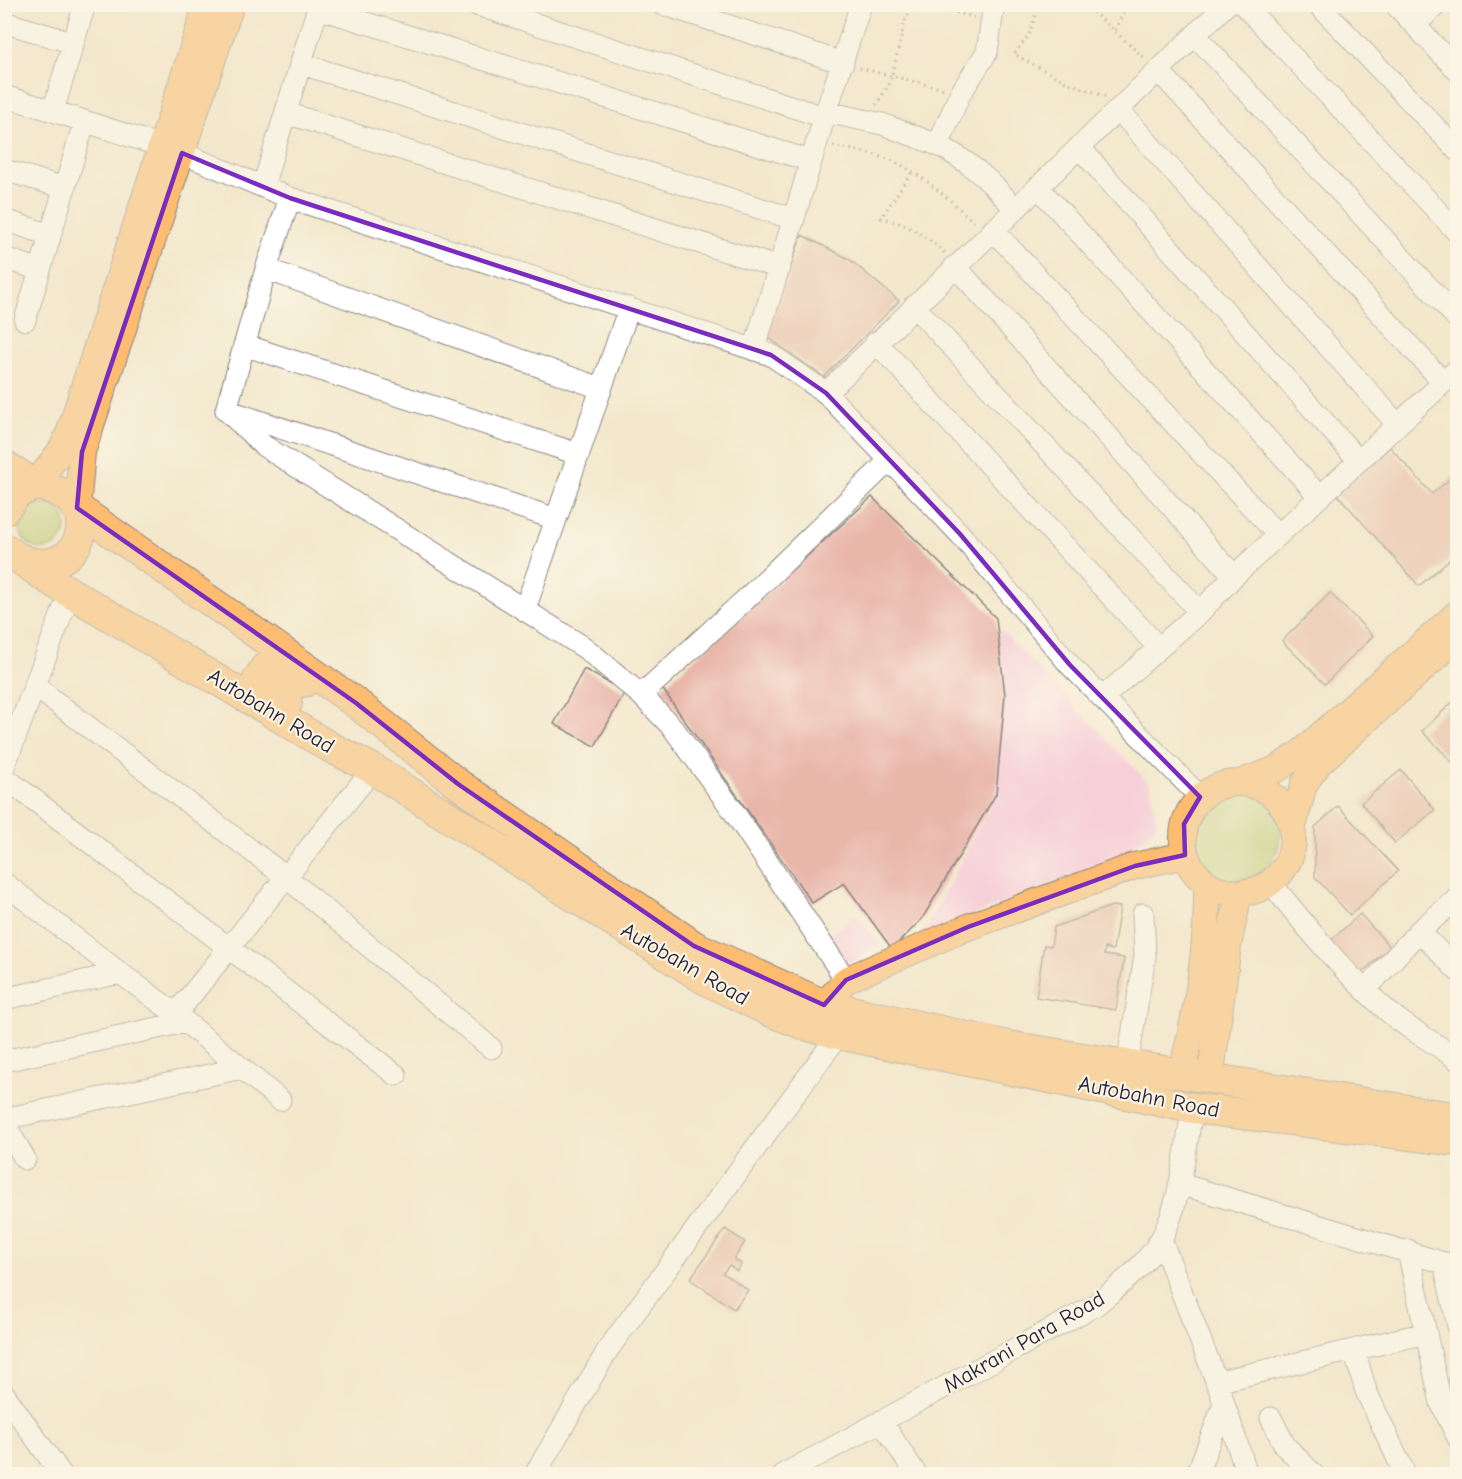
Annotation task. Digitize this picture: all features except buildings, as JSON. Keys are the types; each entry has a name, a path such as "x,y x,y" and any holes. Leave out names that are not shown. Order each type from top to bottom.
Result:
{"highway":[{"path":"4,465 35,485"},
{"path":"4,510 18,493 35,485"},
{"name":"Autobahn Road","path":"35,485 63,492 77,508 356,703 459,784 694,946 824,1005 1008,1046 1458,1118"},
{"path":"9,549 30,564 43,565 56,562 76,545 80,533 77,508"},
{"name":"Autobahn Road","path":"9,549 70,592 330,747 373,769 706,980 767,1010 839,1034 1193,1108 1458,1141"},
{"path":"330,747 308,715 261,688 258,679 265,668 279,669 322,692 356,703"}],"main road":[{"path":"77,508 82,452 172,150 207,4"},
{"path":"35,485 66,440 172,150 231,4"},
{"path":"1242,782 1260,787 1275,796 1287,810 1293,827 1294,843 1290,858 1282,872 1271,883 1250,892 1239,893 1222,891 1207,884 1194,871 1185,855 1182,840 1184,824 1190,809 1200,797 1227,783 1242,782 1277,769 1303,751 1458,613"},
{"path":"1293,827 1304,784 1320,762 1458,637"},
{"path":"824,1005 846,980 988,919 1135,866 1185,855"},
{"path":"1181,1075 1191,1037 1206,940 1207,884"},
{"path":"1210,1080 1228,946 1239,893"}],"street":[{"path":"53,111 85,4"},
{"path":"474,4 825,115 871,122 910,132 964,158 993,184 1015,209"},
{"path":"662,4 843,63"},
{"path":"826,393 1227,4"},
{"path":"1243,4 1458,233"},
{"path":"1318,4 1458,151"},
{"path":"1395,4 1458,70"},
{"path":"1414,25 1437,4"},
{"path":"263,186 319,6 814,152"},
{"path":"754,350 843,63 856,6"},
{"path":"938,145 960,94 987,52 994,13"},
{"path":"4,22 73,43"},
{"path":"1195,35 1458,319"},
{"path":"302,64 794,219"},
{"path":"1102,698 1200,612 1234,576 1450,375 1159,71"},
{"path":"4,96 172,150 290,198 771,355 826,393 960,534 1070,665 1180,774 1200,797"},
{"path":"1122,106 1397,423"},
{"path":"286,113 780,268"},
{"path":"25,320 84,123"},
{"path":"1079,147 1359,461"},
{"path":"4,170 65,188"},
{"path":"1038,187 1319,496"},
{"path":"226,410 266,268 290,198"},
{"path":"4,220 50,235"},
{"path":"991,232 1278,535"},
{"path":"4,258 40,270"},
{"path":"955,266 1234,576"},
{"path":"266,268 600,387"},
{"path":"914,306 1200,612"},
{"path":"525,609 600,387 630,308"},
{"path":"876,342 1159,648"},
{"path":"244,345 578,454"},
{"path":"226,410 556,519"},
{"path":"226,410 264,446 585,648 641,695 673,728 725,800 846,980"},
{"path":"641,695 746,599 889,461"},
{"path":"4,767 70,592"},
{"path":"36,687 286,877 491,1048"},
{"path":"4,1061 181,1018 228,949 373,769"},
{"path":"4,777 396,1075"},
{"path":"4,883 181,1018 280,1100"},
{"path":"1271,883 1305,925 1397,1019 1438,1044 1458,1060"},
{"path":"1366,989 1419,931 1458,898"},
{"path":"1128,1066 1145,956 1143,914"},
{"path":"1419,931 1458,971"},
{"path":"4,999 120,972"},
{"path":"535,1474 609,1348 839,1034"},
{"path":"25,1159 4,1121 242,1068"},
{"name":"Makrani Para Road","path":"784,1474 1096,1305 1129,1278 1161,1239 1180,1184 1193,1108"},
{"path":"1180,1184 1451,1264 1458,1326"},
{"path":"1161,1239 1216,1382 1247,1474"},
{"path":"1408,1250 1441,1403 1458,1438"},
{"path":"1216,1382 1426,1333"},
{"path":"1354,1350 1366,1391 1405,1474"},
{"path":"4,1394 61,1474"},
{"path":"1197,1474 1224,1404"},
{"path":"1271,1418 1285,1446 1313,1474"},
{"path":"881,1421 916,1474"}],"path":[{"path":"871,122 891,78 905,21 914,4"},
{"path":"921,4 994,13"},
{"path":"1039,4 1029,35 1014,54 1066,82 1122,106"},
{"path":"1114,30 1128,4"},
{"path":"1086,5 1159,71"},
{"path":"843,63 891,78 960,94"},
{"path":"814,152 881,156 943,194 991,232"},
{"path":"911,173 881,218 898,221 921,233 945,252 955,266"}],"highlighted area":[{"path":"182,153 290,198 771,355 826,393 960,534 1070,665 1200,797 1184,824 1185,855 1135,866 968,927 846,980 824,1005 694,946 458,784 356,703 77,508 82,452"}],"shaded area":[{"path":"999,628 1150,784 1157,824 1127,853 922,936 996,794 1005,695"},
{"path":"857,914 879,944 847,966 826,938"}],"green space":[{"path":"43,503 59,510 66,526 59,542 43,549 27,542 20,526 27,510"},
{"path":"1232,785 1250,788 1266,799 1277,815 1280,833 1277,851 1266,867 1250,878 1232,881 1214,878 1198,867 1187,851 1184,833 1187,815 1198,799 1214,788"}]}
